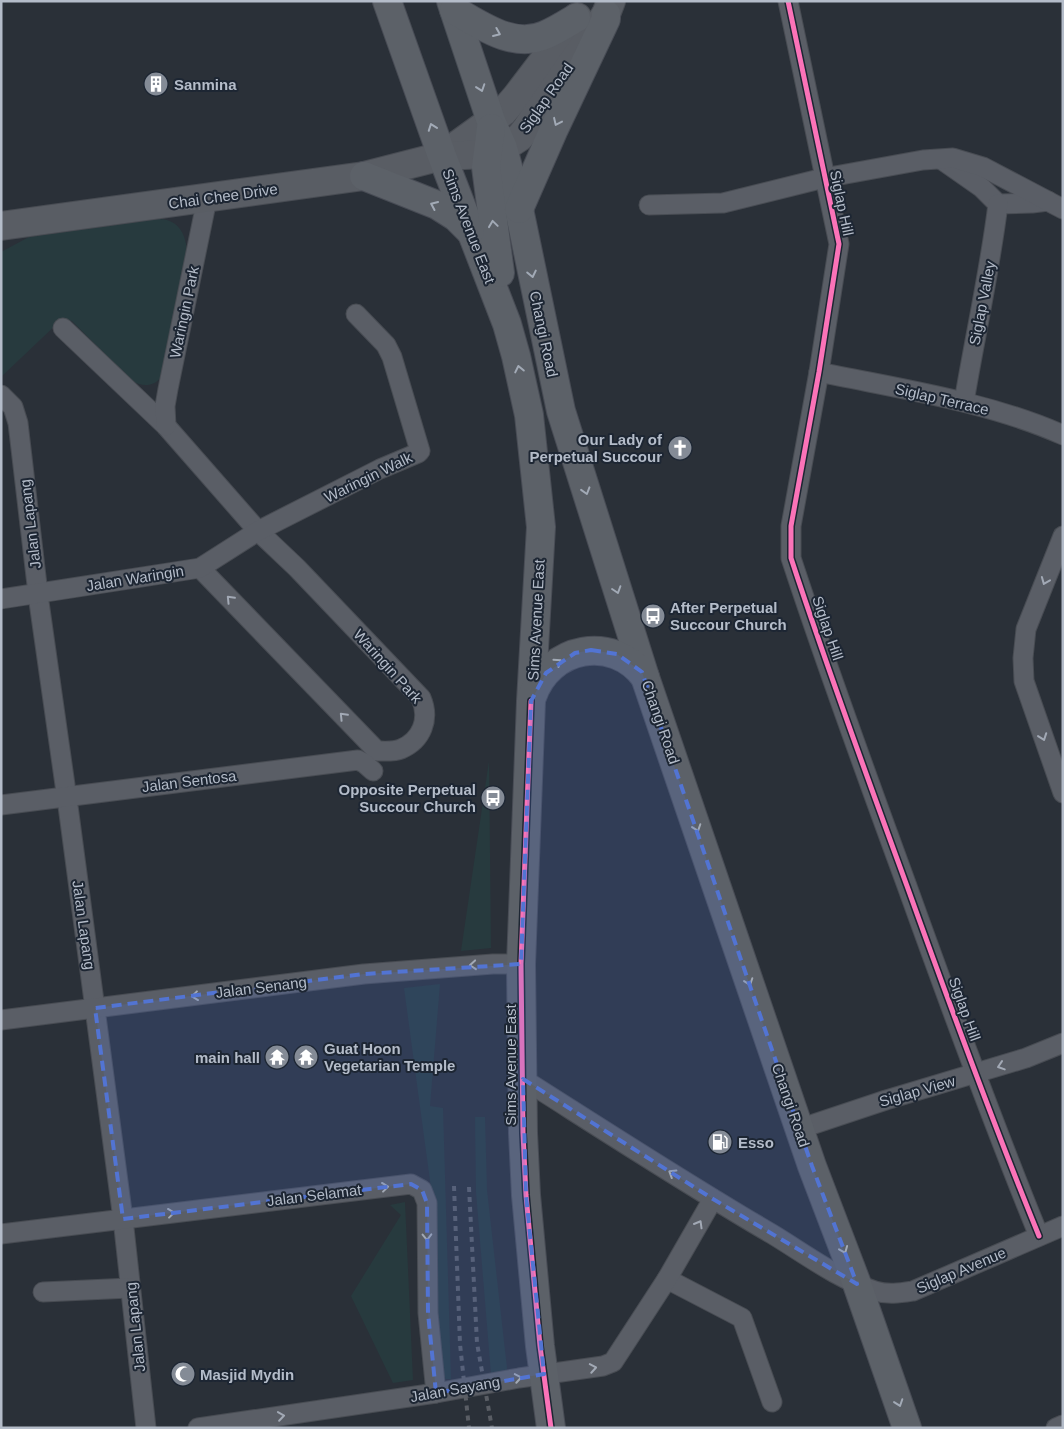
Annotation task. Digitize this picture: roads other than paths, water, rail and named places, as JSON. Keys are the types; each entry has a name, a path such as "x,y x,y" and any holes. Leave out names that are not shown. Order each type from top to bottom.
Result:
{"main road":[{"name":"Sims Avenue East","path":"387,1 442,156 508,324 529,415 541,527 531,701 521,964 523,1133 526,1195 551,1428"},
{"name":"Siglap Road","path":"442,156 492,121 516,97 576,18 607,5"},
{"name":"Siglap Road","path":"495,151 520,137 535,118 607,5"},
{"path":"518,209 606,19 607,5"},
{"path":"452,6 500,35 525,40 544,36 576,18"},
{"path":"452,6 492,121 495,151 486,167 508,324"},
{"path":"442,156 495,151"},
{"name":"Changi Road","path":"495,151 518,209 561,411 645,677 823,1198 857,1284 907,1428"},
{"name":"Chai Chee Drive","path":"1,226 364,176 442,156"},
{"path":"364,176 437,205 456,217 473,234"},
{"path":"531,701 539,681 553,666 566,657 580,652 596,650 617,654 630,661 645,677"}],"street":[{"name":"Siglap Hill","path":"788,1 839,244 819,372 791,526 791,558 869,782 976,1074 1039,1236"},
{"path":"940,158 982,188 998,204 1032,203 1056,205"},
{"path":"649,205 723,203 824,178 940,158 953,158 983,167 1056,205"},
{"name":"Waringin Park","path":"166,426 165,406 167,394 205,204 208,199"},
{"name":"Siglap Valley","path":"964,402 993,247 998,204"},
{"name":"Waringin Walk","path":"258,531 380,469 420,451 392,357 386,344 356,314"},
{"name":"Waringin Park","path":"63,328 166,426 258,531 297,568 421,698 425,707 425,722 414,741 400,750 377,751 200,568"},
{"name":"Siglap Terrace","path":"819,372 964,402 1040,424 1063,435"},
{"name":"Jalan Lapang","path":"1,395 13,407 18,423 38,594 67,796 123,1219 146,1428"},
{"name":"Jalan Waringin","path":"1,599 200,568 258,531"},
{"path":"1063,536 1026,629 1023,658 1024,681 1063,793"},
{"name":"Jalan Sentosa","path":"1,805 358,760 373,771"},
{"name":"Jalan Senang","path":"1,1020 364,974 493,964 521,964"},
{"name":"Siglap View","path":"799,1129 886,1100 1026,1058 1063,1043"},
{"path":"523,1079 713,1200 857,1284"},
{"name":"Jalan Selamat","path":"1,1234 411,1184 422,1190 427,1203 428,1314 436,1394"},
{"name":"Jalan Sayang","path":"198,1428 436,1394 544,1374 603,1366 613,1362 667,1279 713,1200"},
{"name":"Siglap Avenue","path":"857,1284 887,1294 913,1291 1063,1226"},
{"path":"667,1279 742,1318 772,1402"},
{"path":"43,1292 130,1288"},
{"path":"1056,1428 1063,1425"}],"railway":[{"path":"454,1186 460,1344 469,1428"},
{"path":"469,1187 477,1343 492,1428"}],"place":[{"name":"Sanmina","path":"156,84"},
{"name":"Our Lady of Perpetual Succour","path":"680,448"},
{"name":"After Perpetual Succour Church","path":"653,616"},
{"name":"Opposite Perpetual Succour Church","path":"493,798"},
{"name":"main hall","path":"277,1057"},
{"name":"Guat Hoon Vegetarian Temple","path":"306,1057"},
{"name":"Esso","path":"720,1142"},
{"name":"Masjid Mydin","path":"183,1374"}]}
